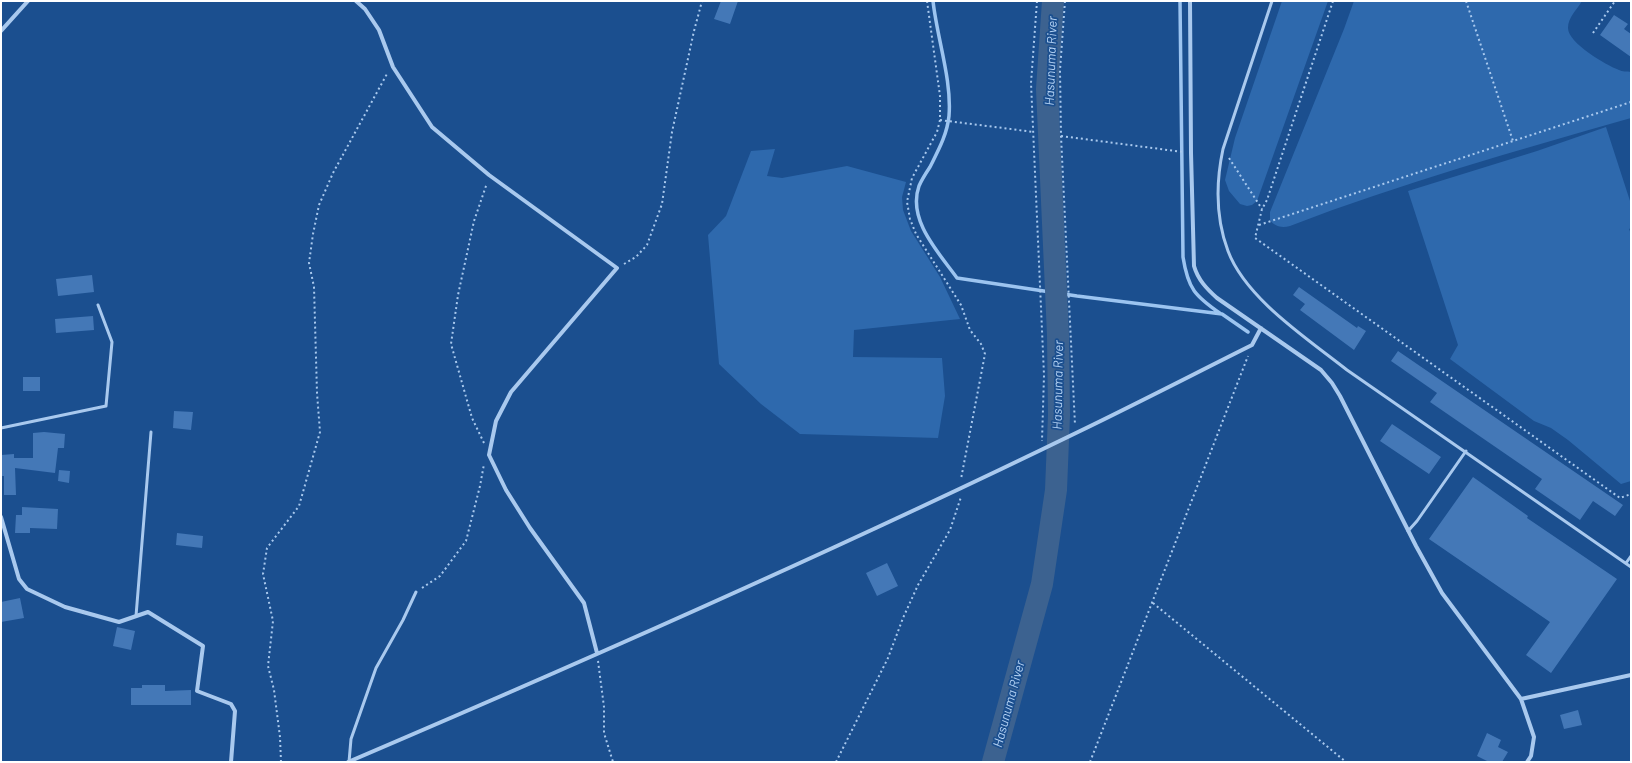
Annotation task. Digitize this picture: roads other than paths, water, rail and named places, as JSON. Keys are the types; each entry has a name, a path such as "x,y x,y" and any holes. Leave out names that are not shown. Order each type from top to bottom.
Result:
{"street":[{"path":"1,31 28,1"},
{"path":"356,1 365,9 378,30 393,67 432,127 489,175 617,268 511,392 496,421 489,455 506,490 530,528 584,603 597,653"},
{"path":"1190,1 1191,153 1194,266 1196,273 1204,286 1217,298 1321,370 1332,383 1408,531 1442,592 1521,699 1534,737 1531,756 1527,762"},
{"path":"349,762 830,549 1041,450 1252,345 1261,328"},
{"path":"1,517 19,579 28,589 65,607 119,622 148,612 203,646 197,691 231,704 235,711 232,762"},
{"path":"1521,699 1631,676"}],"lane":[{"path":"1272,1 1223,149 1219,170 1219,203 1224,236 1228,251 1235,264 1265,304 1341,365 1631,566"},
{"path":"1,428 106,406 112,342 98,305"},
{"path":"136,616 151,432"},
{"path":"1408,531 1417,521 1466,451"},
{"path":"1626,563 1631,556"},
{"path":"349,762 351,739 376,668 403,620 416,592"}],"waterway":[{"path":"933,1 948,88 949,116 942,143 919,186 916,199 917,211 921,223 934,247 957,278 1077,296 1222,314 1248,332"},
{"name":"Hasunuma River","path":"993,762 1042,584 1056,490 1059,415 1058,335 1047,89 1053,1"},
{"path":"1180,1 1183,257 1187,277 1194,291 1205,302 1221,314"}]}
